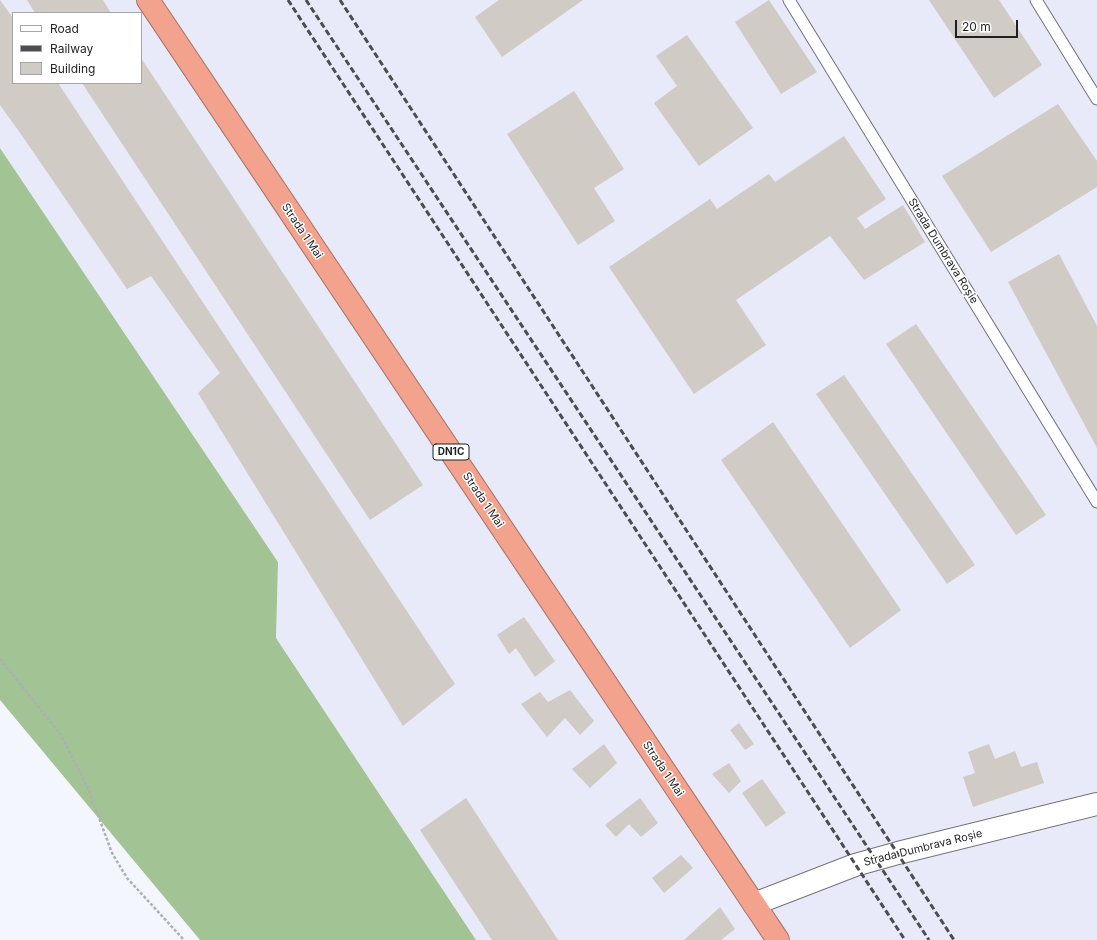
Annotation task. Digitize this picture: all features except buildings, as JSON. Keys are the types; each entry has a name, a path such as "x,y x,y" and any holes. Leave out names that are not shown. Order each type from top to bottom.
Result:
{"highway":[{"name":"Strada 1 Mai","path":"148,0 778,940"}],"main road":[{"name":"Strada Dumbrava Roșie","path":"754,904 855,865 1097,804"}],"lane":[{"name":"Strada Dumbrava Roșie","path":"790,0 1097,502"},
{"path":"1036,0 1097,99"}],"path":[{"path":"0,659 61,735 88,788 112,853 127,878 184,940"}],"shaded area":[{"path":"0,0 1097,0 1097,940 476,940 276,638 278,562 0,148"}],"green space":[{"path":"0,148 278,562 276,638 476,940 200,940 0,700"}],"railway":[{"path":"288,0 905,940"},
{"path":"306,0 929,940"},
{"path":"340,0 954,940"}]}
